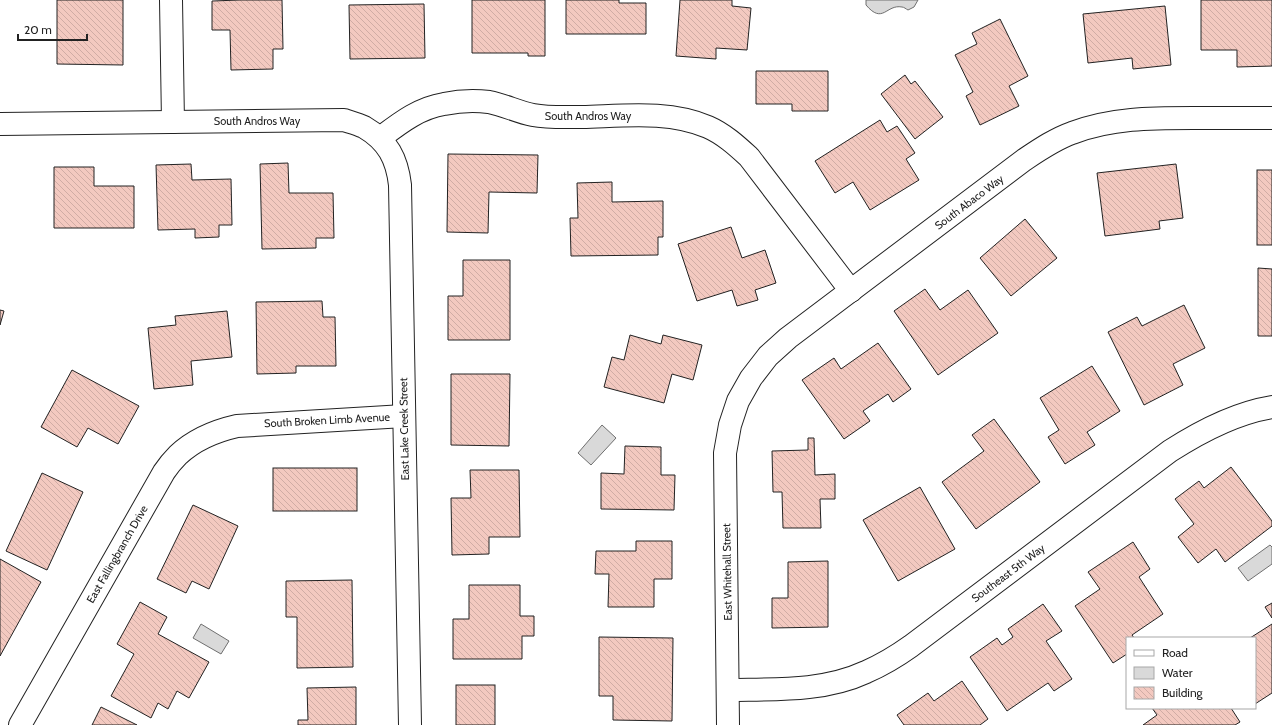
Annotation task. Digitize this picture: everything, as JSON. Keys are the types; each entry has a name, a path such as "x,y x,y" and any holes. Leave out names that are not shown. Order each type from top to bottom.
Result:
{"street":[{"path":"171,0 173,122"},
{"name":"South Andros Way","path":"0,124 344,120 363,126 380,138 403,120 424,109 463,101 490,102 533,115 656,116 683,119 708,128 732,142 749,158 851,291"},
{"name":"South Abaco Way","path":"732,419 738,401 751,378 768,356 788,338 1024,160 1047,145 1071,133 1096,125 1123,120 1150,118 1272,118"},
{"name":"East Lake Creek Street","path":"380,138 392,154 398,171 400,185 410,725"},
{"name":"Southeast 5th Way","path":"728,690 813,687 839,682 888,661 1192,436 1216,424 1241,415 1272,407"},
{"name":"South Broken Limb Avenue","path":"250,425 404,416"},
{"name":"East Whitehall Street","path":"728,725 725,453 732,419"},
{"name":"East Fallingbranch Drive","path":"20,725 164,472 177,455 198,439 221,429 250,425"}],"water":[{"path":"866,0 918,0 914,7 908,10 903,7 897,7 881,14 872,11 866,5"},
{"path":"602,425 616,438 591,465 578,453"},
{"path":"1270,545 1272,547 1272,564 1248,581 1238,568"},
{"path":"201,624 229,641 221,654 193,638"}],"building":[{"path":"57,0 123,0 123,65 57,64"},
{"path":"282,0 283,49 273,49 273,69 231,70 230,30 212,30 212,1"},
{"path":"472,0 545,0 545,56 528,56 528,53 472,53"},
{"path":"566,0 619,0 619,3 646,3 646,34 566,34"},
{"path":"680,0 732,0 732,6 751,8 747,50 716,48 716,59 676,56"},
{"path":"1201,0 1272,0 1272,66 1237,67 1237,50 1201,50"},
{"path":"424,4 425,58 350,59 349,5"},
{"path":"1165,6 1171,65 1133,69 1132,58 1088,63 1083,14"},
{"path":"1000,19 1028,76 1009,86 1019,106 980,125 966,96 973,92 955,55 977,44 972,33"},
{"path":"756,71 828,71 828,111 792,111 792,104 756,104"},
{"path":"905,75 911,84 915,81 943,117 915,139 881,94"},
{"path":"880,120 887,132 897,126 915,153 906,159 919,180 870,210 853,182 835,193 815,161"},
{"path":"448,154 538,155 537,193 489,192 488,233 447,232"},
{"path":"288,163 289,193 333,193 334,238 316,238 316,248 262,249 260,164"},
{"path":"191,164 192,180 231,179 232,225 219,225 219,237 195,238 195,229 158,230 156,165"},
{"path":"1176,164 1183,218 1159,221 1160,229 1105,236 1097,173"},
{"path":"54,167 94,167 94,186 134,186 134,228 54,228"},
{"path":"1257,170 1272,170 1272,245 1257,245"},
{"path":"612,182 612,202 663,201 663,237 658,237 658,255 571,256 570,218 578,218 577,183"},
{"path":"1025,219 1057,258 1011,296 980,258"},
{"path":"731,227 742,258 765,250 776,283 755,290 758,300 737,306 732,290 697,301 678,244"},
{"path":"463,260 510,260 510,340 448,340 448,296 463,296"},
{"path":"1258,268 1272,269 1272,336 1258,336"},
{"path":"925,289 940,310 968,290 998,333 938,375 894,311"},
{"path":"322,301 323,317 335,317 336,366 296,366 296,373 257,374 256,302"},
{"path":"1184,305 1205,348 1173,364 1183,385 1144,405 1108,332 1137,317 1142,326"},
{"path":"0,310 4,311 0,325"},
{"path":"227,311 232,357 191,361 193,385 154,389 148,328 176,325 175,316"},
{"path":"630,335 661,344 663,335 702,345 693,380 672,374 664,403 604,387 612,357 624,360"},
{"path":"878,343 911,389 893,402 888,394 863,411 870,421 844,439 802,380 834,358 841,369"},
{"path":"1092,366 1120,411 1087,432 1095,445 1065,464 1048,437 1059,430 1040,398"},
{"path":"72,370 139,406 118,444 88,428 77,447 41,427"},
{"path":"451,374 510,374 509,446 451,445"},
{"path":"994,419 1040,482 976,529 942,482 984,451 972,435"},
{"path":"808,438 814,438 815,475 835,474 835,499 820,499 821,528 783,528 782,492 773,492 772,451 808,450"},
{"path":"625,446 661,447 661,475 675,475 674,510 601,509 601,473 624,474"},
{"path":"1231,467 1272,521 1272,526 1225,562 1216,549 1198,563 1178,537 1194,524 1175,499 1199,481 1204,488"},
{"path":"273,468 357,468 357,511 273,511"},
{"path":"470,470 519,470 520,537 489,537 489,554 452,555 451,498 471,498"},
{"path":"42,473 83,492 47,570 6,551"},
{"path":"920,487 955,549 898,581 863,520"},
{"path":"193,505 238,526 209,589 192,581 186,593 157,579"},
{"path":"636,541 672,541 672,579 654,579 654,607 608,607 609,574 595,574 596,551 636,551"},
{"path":"1133,542 1150,569 1139,577 1163,614 1132,635 1133,637 1126,637 1126,655 1113,663 1075,606 1100,589 1088,572"},
{"path":"0,559 41,582 0,656"},
{"path":"828,561 828,627 772,628 772,598 788,598 788,562"},
{"path":"352,580 353,667 297,668 297,617 286,617 286,581"},
{"path":"469,585 520,585 520,616 534,616 534,636 522,636 522,659 453,659 453,619 469,619"},
{"path":"140,602 167,617 158,634 209,662 189,698 177,691 168,709 158,703 151,718 111,696 134,654 117,644"},
{"path":"1272,603 1272,618 1265,607"},
{"path":"1043,604 1062,631 1046,641 1072,679 1054,691 1048,683 1007,711 970,657 997,638 1002,645 1013,637 1008,629"},
{"path":"1272,624 1272,693 1256,703 1256,637 1252,637"},
{"path":"599,637 673,638 672,721 613,720 613,696 599,696"},
{"path":"962,681 988,719 980,725 904,725 897,715 928,693 934,701"},
{"path":"456,685 495,685 495,725 456,725"},
{"path":"356,687 356,725 298,725 298,720 308,720 307,688"},
{"path":"101,707 137,725 92,725"},
{"path":"1153,709 1232,709 1240,722 1235,725 1143,725 1157,715"}]}
